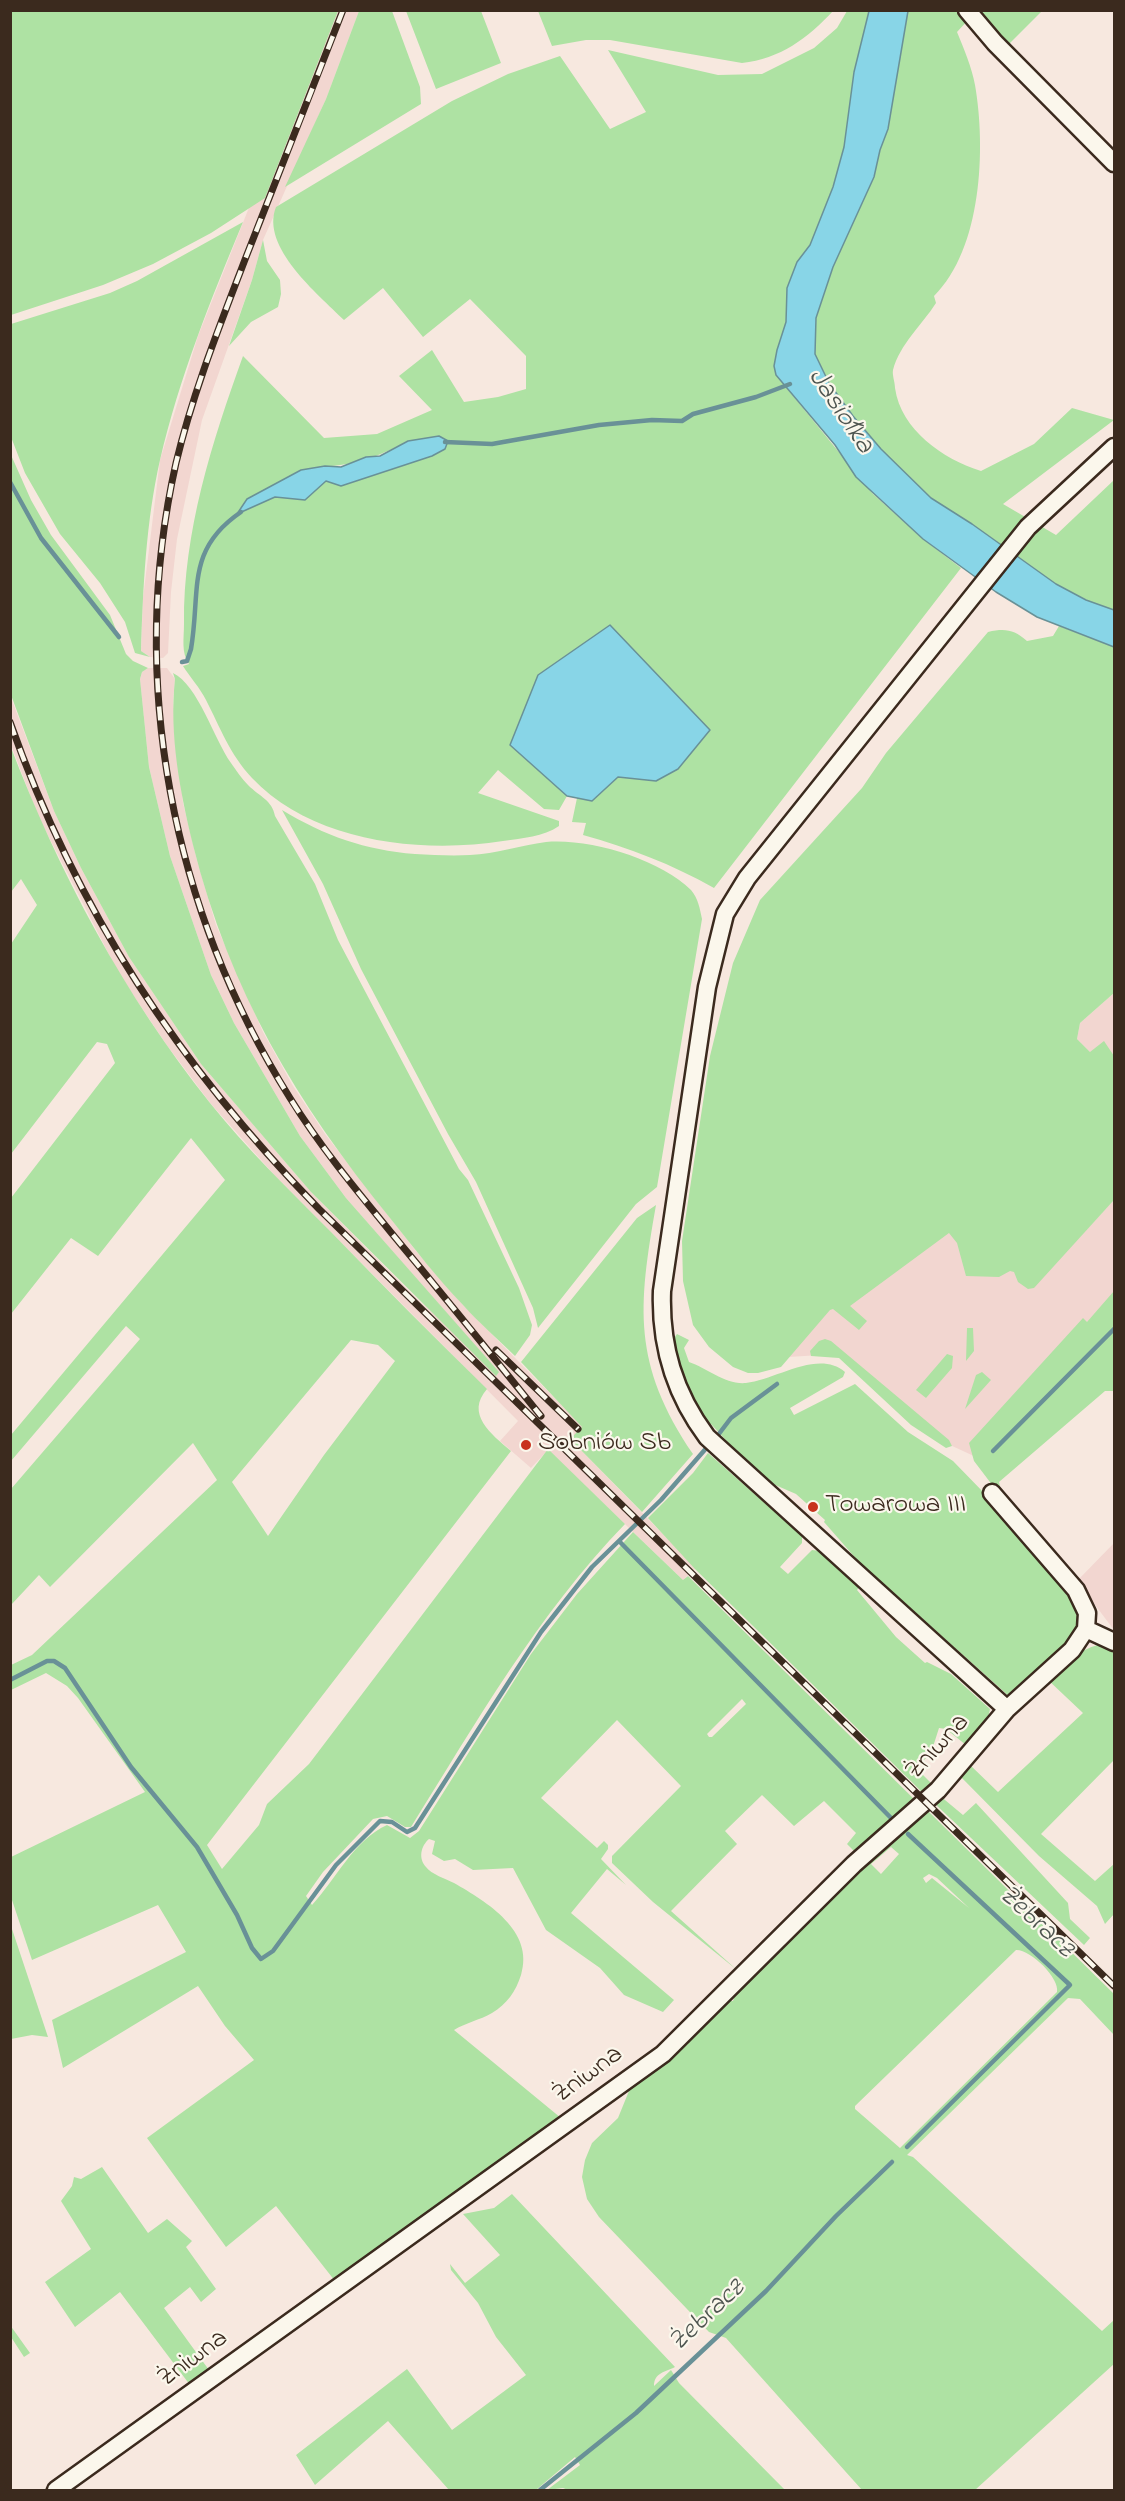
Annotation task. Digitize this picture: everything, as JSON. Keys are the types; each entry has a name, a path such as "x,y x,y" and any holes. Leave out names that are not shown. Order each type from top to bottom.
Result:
{"street":[{"path":"966,10 995,43 1114,163"},
{"path":"1007,1709 729,1460 697,1424 675,1383 665,1350 662,1292 708,987 725,914 747,878 1028,527 1114,447"},
{"path":"992,1493 1076,1590 1088,1613 1086,1629 1114,1642"},
{"name":"Żniwna","path":"56,2490 663,2054 854,1864 951,1777 1007,1709 1072,1650 1086,1629"}],"shaded area":[{"path":"327,11 359,11 326,99 263,240 252,280 202,420 177,539 171,592 168,653 163,658 150,657 141,651 143,598 160,460 198,336"},
{"path":"148,668 167,668 175,679 173,701 183,803 197,860 216,925 263,1032 293,1086 325,1134 416,1251 463,1305 583,1427 571,1440 696,1568 683,1580 548,1450 531,1468 500,1441 518,1421 277,1178 211,1104 166,1044 119,974 38,816 11,745 10,695 54,811 81,868 129,957 201,1064 311,1192 414,1296 499,1373 346,1198 300,1136 234,1023 211,975 170,856 149,767 140,679 142,672"},
{"path":"1114,993 1114,1077 1077,1039 1080,1023"},
{"path":"1114,1200 1114,1296 976,1457 924,1433 837,1354 788,1357 831,1307 947,1227 1000,1274 1014,1269 1033,1287"},
{"path":"1114,1543 1114,1630 1077,1581"}],"green space":[{"path":"10,11 338,11 265,198 211,233 153,264 103,285 11,315"},
{"path":"359,11 392,11 420,87 421,104 285,187 326,99"},
{"path":"406,11 481,11 501,63 436,89"},
{"path":"538,11 833,11 814,30 792,46 769,57 742,63 610,40 586,40 552,46"},
{"path":"847,11 869,11 854,72 844,147 833,187 810,245 797,262 787,288 786,322 774,366 785,386 873,494 923,539 961,568 714,888 650,857 583,835 586,823 572,822 577,798 593,800 618,777 657,780 510,745 567,796 559,810 544,809 498,770 478,793 559,821 559,826 553,830 525,838 471,845 403,844 336,829 305,817 277,800 252,778 237,759 204,696 183,666 189,664 186,660 184,645 185,590 194,521 210,454 243,356 324,438 377,434 432,410 399,376 432,350 464,402 498,397 526,389 526,356 470,299 423,337 383,288 344,320 294,269 284,253 276,238 273,222 276,207 452,101 508,74 560,56 610,129 646,112 608,50 718,75 762,74 814,48 837,28","holes":["407,441 432,456 341,486 326,481 305,500 275,497 238,513 325,466 367,459"]},
{"path":"908,11 963,11 969,19 957,32 975,85 980,167 971,225 962,252 950,276 934,296 936,303 906,343 896,361 893,374 899,403 915,430 926,441 952,459 981,471 1034,444 1072,408 1114,420 1003,504 1056,535 1114,480 1114,610 1086,600 1056,584 972,524 931,498 881,449 853,416 829,383 815,354 816,318 833,267 874,177 888,129"},
{"path":"975,11 1042,11 1007,46"},
{"path":"243,222 186,369 155,483 146,555 141,651 150,657 135,653 125,622 100,583 60,534 25,473 11,437 11,324 110,293 137,281"},
{"path":"263,240 267,261 280,280 281,294 278,307 251,322 229,346 252,280"},
{"path":"11,455 31,500 51,535 110,615 126,654 133,661 148,668 142,672 140,679 149,767 170,856 211,975 234,1023 300,1136 346,1198 499,1372 496,1376 311,1192 201,1064 129,957 81,868 54,811 11,695"},
{"path":"1059,626 1114,647 1114,993 1080,1023 1077,1039 1090,1052 1104,1041 1114,1056 1114,1200 1034,1288 1028,1289 1018,1282 1014,1272 1010,1271 999,1277 966,1276 957,1243 949,1233 850,1306 867,1321 859,1330 833,1309 781,1367 748,1373 733,1367 709,1347 693,1325 683,1281 682,1241 710,1056 733,963 760,900 862,788 886,753 988,632 1009,631 1027,641 1053,636"},
{"path":"173,673 182,679 198,700 225,753 239,774 271,806 315,884 338,940 459,1169 468,1180 519,1288 532,1325 530,1335 515,1356 444,1284 356,1175 296,1088 270,1043 226,949 193,845 180,784 175,742 173,721 175,679"},
{"path":"10,745 29,793 72,886 149,1020 210,1103 253,1153 487,1389 481,1398 479,1407 483,1423 511,1451 207,1845 222,1869 259,1825 267,1804 309,1764 548,1449 625,1524 564,1594 536,1631 411,1827 405,1827 387,1816 373,1819 323,1872 306,1896 312,1905 355,1850 375,1832 387,1825 410,1838 419,1831 531,1654 577,1594 633,1532 683,1580 688,1576 917,1802 856,1855 851,1854 854,1851 847,1844 856,1833 824,1801 794,1826 762,1795 725,1831 737,1844 671,1911 737,1970 653,1902 612,1863 612,1856 681,1786 617,1720 541,1798 597,1848 604,1841 608,1845 601,1859 626,1885 607,1869 571,1913 674,2000 663,2012 624,1995 600,1968 546,1930 513,1868 473,1870 455,1859 444,1861 432,1854 435,1841 429,1839 422,1852 422,1860 428,1870 480,1899 505,1920 515,1932 521,1945 523,1959 519,1981 514,1992 506,2001 492,2013 454,2030 561,2118 335,2281 276,2206 226,2247 147,2138 254,2060 225,2026 198,1986 63,2068 52,2020 186,1952 158,1905 32,1960 11,1897 11,1857 145,1792 67,1686 46,1673 11,1690 11,1665 32,1655 217,1480 193,1443 50,1587 39,1575 11,1605 11,1489 140,1339 126,1326 11,1461 11,1435 225,1180 191,1138 98,1256 71,1238 11,1314 11,1198 115,1063 107,1044 97,1042 11,1154 11,944 37,905 21,879 11,892","holes":["351,1340 378,1345 395,1361 324,1455 268,1536 232,1482","742,1699 746,1704 712,1737 709,1737 707,1734"]},
{"path":"282,810 314,827 346,840 397,852 470,855 546,842 582,843 603,847 643,860 661,869 678,879 695,896 702,919 657,1187 636,1204 538,1328 533,1308 476,1182 448,1134 361,969 323,884"},
{"path":"656,1205 646,1274 645,1334 650,1363 659,1391 673,1422 693,1454 642,1512 570,1439 582,1427 521,1362 637,1218"},
{"path":"1114,1291 1114,1391 1105,1391 999,1482 1001,1491 996,1490 974,1461 969,1443 1083,1318 1087,1322"},
{"path":"967,1328 973,1328 974,1351 966,1361"},
{"path":"677,1334 689,1340 684,1348 689,1362 724,1379 739,1383 758,1381 810,1365 834,1366 845,1372 843,1377 790,1408 794,1415 855,1384 908,1432 953,1461 988,1497 1079,1604 1079,1634 1011,1698 859,1562 824,1522 825,1520 796,1494 773,1484 770,1488 711,1424 708,1426 691,1395 678,1363 672,1341"},
{"path":"825,1339 831,1341 949,1440 952,1446 946,1448 911,1425 839,1358 811,1356 810,1351 819,1341"},
{"path":"947,1354 953,1356 952,1368 926,1398 916,1390"},
{"path":"982,1372 991,1380 965,1409 976,1375"},
{"path":"708,1453 802,1536 802,1543 780,1567 788,1574 812,1550 820,1551 860,1586 857,1590 896,1637 925,1663 951,1674 990,1709 987,1723 966,1745 946,1729 939,1728 931,1753 916,1768 933,1785 925,1795 695,1569 648,1518 693,1473"},
{"path":"1104,1644 1114,1650 1114,1760 1041,1834 1095,1881 1114,1864 1114,1914 1105,1924 1097,1906 1039,1856 960,1776 969,1764 998,1792 1083,1713 1047,1679 1080,1652"},
{"path":"939,1795 963,1815 976,1803 1068,1903 1070,1919 1090,1938 1084,1945 932,1801"},
{"path":"924,1812 929,1812 1114,1994 1114,2035 1080,1999 1068,1998 907,2155 913,2157 1102,2331 1114,2320 1114,2364 975,2490 862,2490 726,2338 709,2332 599,2217 587,2199 582,2177 585,2160 592,2143 618,2118 631,2086 727,2001 733,2001 736,1992 853,1875 890,1846","holes":["891,1847 899,1854 881,1874 871,1864","929,1874 937,1878 969,1908 932,1878 926,1883 923,1878","1016,1950 1036,1959 1054,1979 1057,1992 900,2148 855,2109 855,2106"]},
{"path":"10,1923 48,2037 32,2035 11,2039"},
{"path":"102,2167 148,2233 167,2219 192,2241 186,2247 216,2289 201,2302 190,2287 164,2308 209,2370 190,2385 120,2292 75,2327 45,2282 91,2249 61,2201 72,2186 74,2177 81,2179"},
{"path":"512,2194 675,2367 658,2376 654,2386 671,2370 679,2383 785,2490 568,2490 563,2488 547,2490 580,2465 575,2457 536,2490 449,2490 388,2421 315,2485 296,2455 407,2369 452,2430 526,2375 496,2337 478,2303 451,2270 450,2264 465,2283 500,2255 463,2214 494,2208"},
{"path":"10,2325 30,2353 24,2357 11,2337"}],"water":[{"name":"Jasiołka","path":"869,11 908,11 888,129 874,177 833,267 816,318 815,354 829,383 853,416 881,449 931,498 972,524 1056,584 1086,600 1114,610 1114,647 1037,617 996,592 923,539 856,477 835,445 776,375 774,366 777,350 786,322 787,288 797,262 810,245 833,187 844,147 854,72"},
{"path":"439,436 448,441 445,449 432,456 341,486 326,481 305,500 275,497 237,514 247,499 301,470 325,466 341,467 366,457 380,456 408,441"},
{"path":"610,625 710,730 678,769 656,781 618,777 592,801 567,796 510,745 538,675"}],"waterway":[{"name":"Jasiołka","path":"445,442 492,444 599,425 652,420 682,421 693,414 756,397 790,384"},
{"path":"10,482 41,538 119,637"},
{"path":"182,662 187,661 191,649 196,590 203,557 211,541 223,526 241,512"},
{"path":"993,1451 1114,1329"},
{"path":"715,1439 731,1418 777,1384"},
{"path":"10,1680 47,1661 54,1661 65,1668 131,1767 197,1847 237,1915 252,1948 261,1959 273,1951 336,1865 380,1821 392,1822 407,1832 415,1828 541,1632 592,1567 661,1500 709,1445"},
{"path":"619,1541 892,1819"},
{"name":"Żebracz","path":"907,2147 1070,1985 908,1834"},
{"name":"Żebracz","path":"540,2490 636,2413 766,2291 836,2216 892,2162"}],"railway":[{"path":"343,10 217,333 190,410 176,463 162,545 157,628 159,711 170,792 189,872 216,950 249,1026 290,1098 346,1177 541,1416"},
{"path":"10,722 37,791 67,857 100,921 137,983 221,1099 269,1155 319,1209 1114,1986"},
{"path":"496,1350 578,1429"}],"place":[{"name":"Sobniów Sb","path":"526,1445"},
{"name":"Towarowa III","path":"813,1507"}]}
